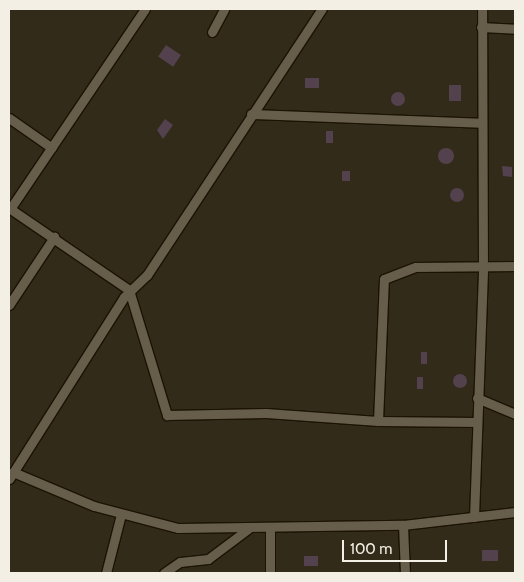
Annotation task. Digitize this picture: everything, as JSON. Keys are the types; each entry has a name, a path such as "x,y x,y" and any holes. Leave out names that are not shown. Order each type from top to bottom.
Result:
{"street":[{"path":"145,9 10,209 129,290 167,415 266,413 378,421 477,422"},
{"path":"212,32 224,9"},
{"path":"322,9 250,114 147,275 129,290 11,476 121,514 178,528 248,529 403,525 515,512"},
{"path":"474,517 483,268 482,9"},
{"path":"482,27 515,29"},
{"path":"250,114 482,124"},
{"path":"9,118 52,148"},
{"path":"9,305 54,238"},
{"path":"378,421 384,279 416,267 483,268 515,266"},
{"path":"477,398 515,414"},
{"path":"106,573 121,514"},
{"path":"403,525 405,573"},
{"path":"270,528 270,573"},
{"path":"164,573 208,559 248,529"}],"building":[{"path":"166,45 181,55 173,67 158,57"},
{"path":"305,78 319,78 319,88 305,88"},
{"path":"449,85 461,85 461,101 449,101"},
{"path":"398,92 403,94 405,99 403,104 398,106 393,104 391,99 393,94"},
{"path":"165,119 173,125 163,139 157,130"},
{"path":"326,131 333,131 333,143 326,143"},
{"path":"446,148 454,156 446,164 438,156"},
{"path":"502,166 512,167 512,177 503,176"},
{"path":"342,171 350,171 350,181 342,181"},
{"path":"457,188 462,190 464,195 462,200 457,202 452,200 450,195 452,190"},
{"path":"421,352 427,352 427,364 421,364"},
{"path":"460,374 465,376 467,381 465,386 460,388 455,386 453,381 455,376"},
{"path":"417,377 423,377 423,389 417,389"},
{"path":"482,550 498,550 498,561 482,561"},
{"path":"304,556 318,556 318,566 304,566"}]}
